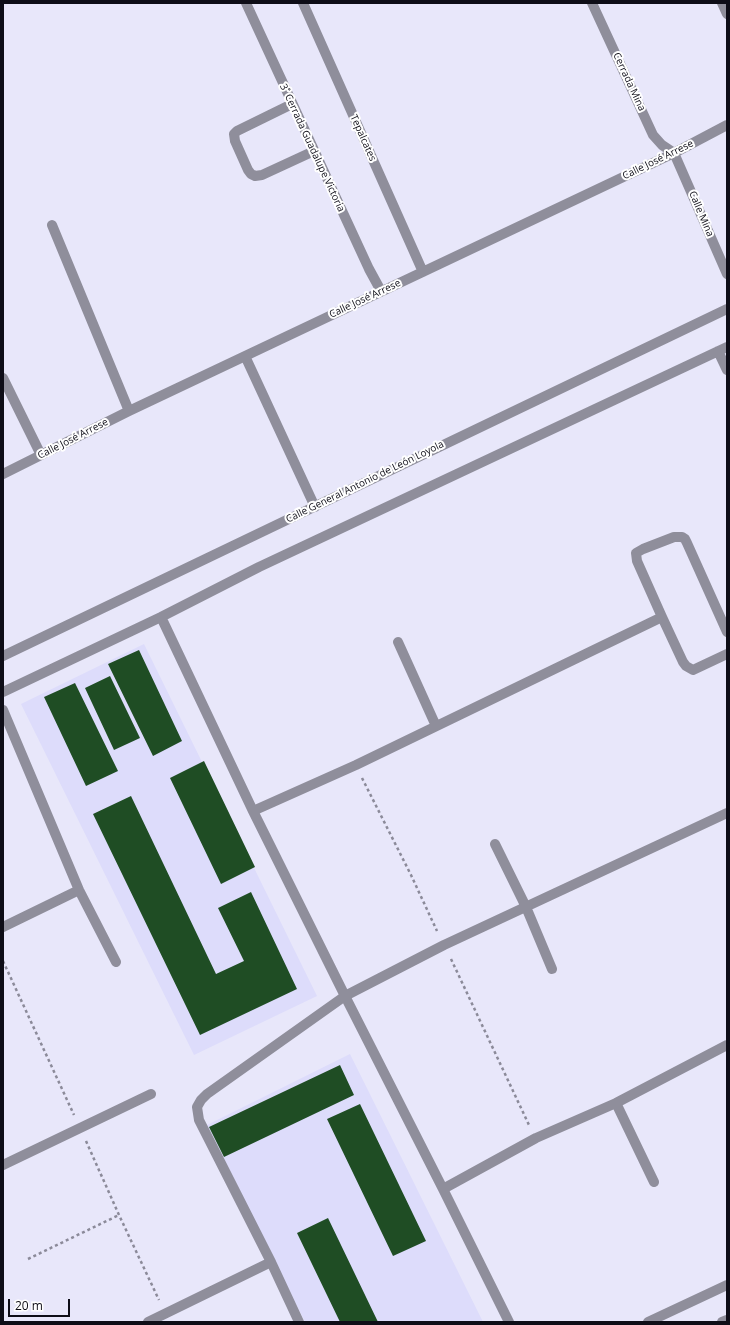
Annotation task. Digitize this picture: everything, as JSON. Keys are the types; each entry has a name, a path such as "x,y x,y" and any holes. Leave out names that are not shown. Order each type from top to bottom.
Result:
{"street":[{"name":"3˚ Cerrada Guadalupe Victoria","path":"246,3 369,269 381,291"},
{"name":"Tepalcates","path":"303,3 423,272"},
{"name":"Cerrada Mina","path":"592,3 653,135 662,145 674,153"},
{"path":"722,3 727,14"},
{"path":"292,104 237,131 234,134 235,141 248,170 255,176 262,175 314,151"},
{"name":"Calle José Arrese","path":"3,474 129,411 674,153 727,125"},
{"name":"Calle Mina","path":"674,153 727,274"},
{"path":"52,225 129,411"},
{"name":"Calle General Antonio de León Loyola","path":"3,656 727,309"},
{"path":"3,692 161,617 259,567 722,349 727,370"},
{"path":"245,356 315,506"},
{"path":"3,378 41,455"},
{"path":"727,632 687,543 682,537 674,536 636,553 637,561 662,617 683,662 689,669 697,669 727,654"},
{"path":"161,617 253,811 509,1322"},
{"path":"253,811 356,765 662,617"},
{"path":"398,642 436,726"},
{"path":"3,710 79,890 116,962"},
{"path":"299,1322 271,1262 199,1120 197,1107 201,1100 207,1094 345,996 444,945 727,813"},
{"path":"496,844 526,907 552,969"},
{"path":"3,926 79,890"},
{"path":"443,1189 536,1138 616,1103 727,1045"},
{"path":"3,1165 150,1094"},
{"path":"616,1103 654,1182"},
{"path":"148,1322 271,1262"},
{"path":"648,1322 727,1285"},
{"path":"722,1322 727,1320"}],"path":[{"path":"28,1259 119,1215"}],"shaded area":[{"path":"144,644 317,996 194,1055 21,704"},
{"path":"350,1054 483,1322 305,1322 207,1125"}],"building":[{"path":"139,650 182,741 153,756 108,664"},
{"path":"110,676 140,738 114,750 85,688"},
{"path":"75,683 118,771 86,786 44,697"},
{"path":"204,761 255,867 221,884 170,778"},
{"path":"131,796 216,974 244,961 218,908 251,892 297,989 200,1035 93,814"},
{"path":"340,1065 354,1095 224,1157 209,1127"},
{"path":"360,1104 426,1241 393,1256 327,1119"},
{"path":"328,1218 378,1322 340,1322 297,1233"}]}
